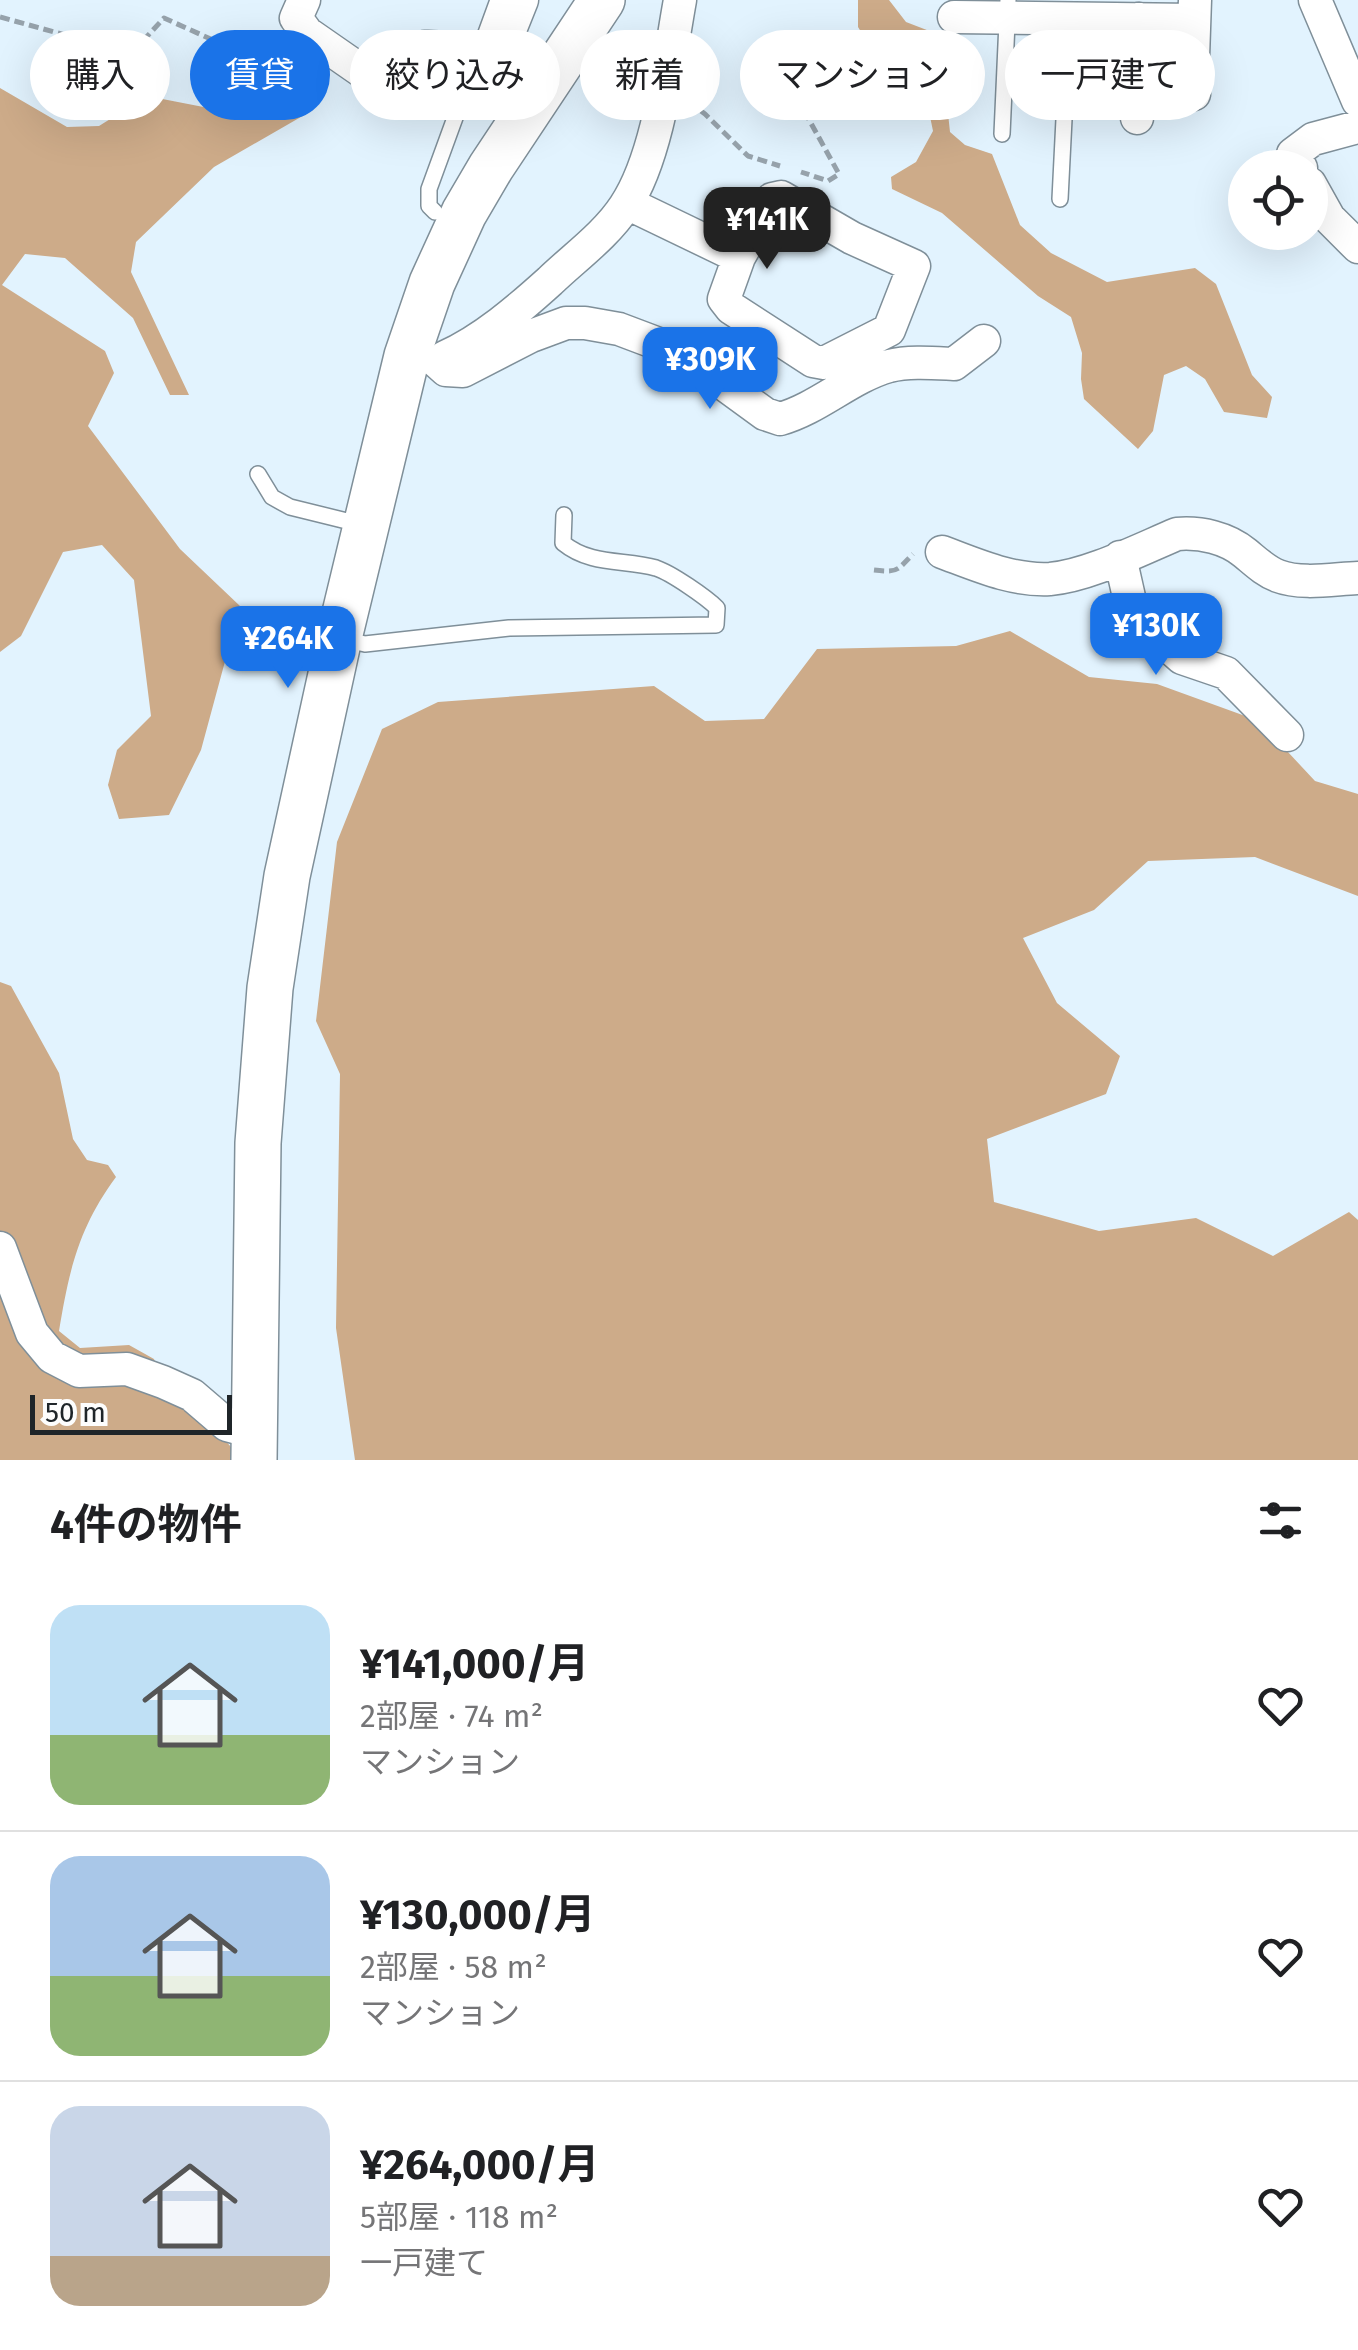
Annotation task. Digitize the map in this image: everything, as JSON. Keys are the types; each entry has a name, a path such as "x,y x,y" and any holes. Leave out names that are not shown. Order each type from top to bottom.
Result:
{"street":[{"path":"304,0 296,18 305,30"},
{"path":"510,30 522,0"},
{"path":"560,62 602,0"},
{"path":"675,30 680,0"},
{"path":"1315,0 1358,101"},
{"path":"954,9 1008,9 1069,18 1139,10 1195,10"},
{"path":"254,1446 258,1143 270,988 288,876 366,526 421,358 432,283 464,214 521,120"},
{"path":"421,358 468,347 539,290 613,222 627,203 648,154 656,120"},
{"path":"1298,150 1313,139 1358,126"},
{"path":"781,197 852,238 914,266 889,330 824,363 812,361 724,300 739,257 772,199 781,197"},
{"path":"627,203 739,257"},
{"path":"1328,215 1358,247"},
{"path":"421,358 446,370 464,371 566,323 619,328 680,352 764,414 780,419 806,410 890,366 954,364 984,342"},
{"path":"942,552 991,571 1050,579 1077,574 1178,534 1194,533 1229,542 1280,578 1358,578"},
{"path":"1120,557 1131,606 1140,622 1182,658 1226,673 1287,735"},
{"path":"0,1248 32,1332 52,1356 79,1371 127,1369 163,1382 192,1396 254,1446"}],"lane":[{"path":"494,30 498,0"},
{"path":"1002,134 1008,9"},
{"path":"1060,200 1069,18"},
{"path":"435,212 429,206 430,189 462,120"},
{"path":"258,474 272,497 290,507 366,526"},
{"path":"339,638 365,644 509,628 716,625 717,608 658,568 574,552 563,543 564,515"}],"path":[{"path":"0,17 123,51 141,42 164,18 191,30"},
{"path":"711,120 748,156 782,167"},
{"path":"797,172 828,181 840,174 809,120"},
{"path":"874,570 899,570 911,554 922,548 942,552"}],"shaded area":[{"path":"858,0 889,0 906,22 927,30 860,30"},
{"path":"0,88 30,105 30,120 55,120 67,127 99,126 109,120 170,120 170,100 190,104 190,120 296,120 214,167 136,242 131,272 189,395 170,395 133,318 65,258 25,254 2,285 105,351 114,373 88,426 180,549 240,606 201,750 169,815 119,819 108,785 117,750 151,716 134,580 102,545 63,552 21,636 0,652"},
{"path":"931,120 949,120 950,132 965,145 992,154 1020,225 1051,253 1107,282 1195,268 1216,284 1252,375 1272,397 1267,418 1224,412 1205,379 1186,366 1164,375 1153,431 1138,449 1084,399 1082,353 1071,317 1038,296 942,213 892,189 891,177 916,162 933,131"},
{"path":"1010,631 1089,677 1157,684 1259,721 1315,781 1358,794 1358,896 1255,857 1148,861 1094,910 1023,938 1057,1003 1120,1056 1106,1094 987,1139 994,1202 1099,1231 1196,1218 1273,1256 1349,1212 1358,1220 1358,1460 355,1460 336,1328 340,1074 316,1021 337,842 382,729 438,702 654,686 705,721 764,719 817,649 956,646"},
{"path":"0,982 11,986 59,1073 73,1139 87,1160 108,1165 116,1177 77,1250 59,1331 80,1348 129,1345 154,1359 167,1397 211,1424 231,1447 231,1460 0,1460"}]}
